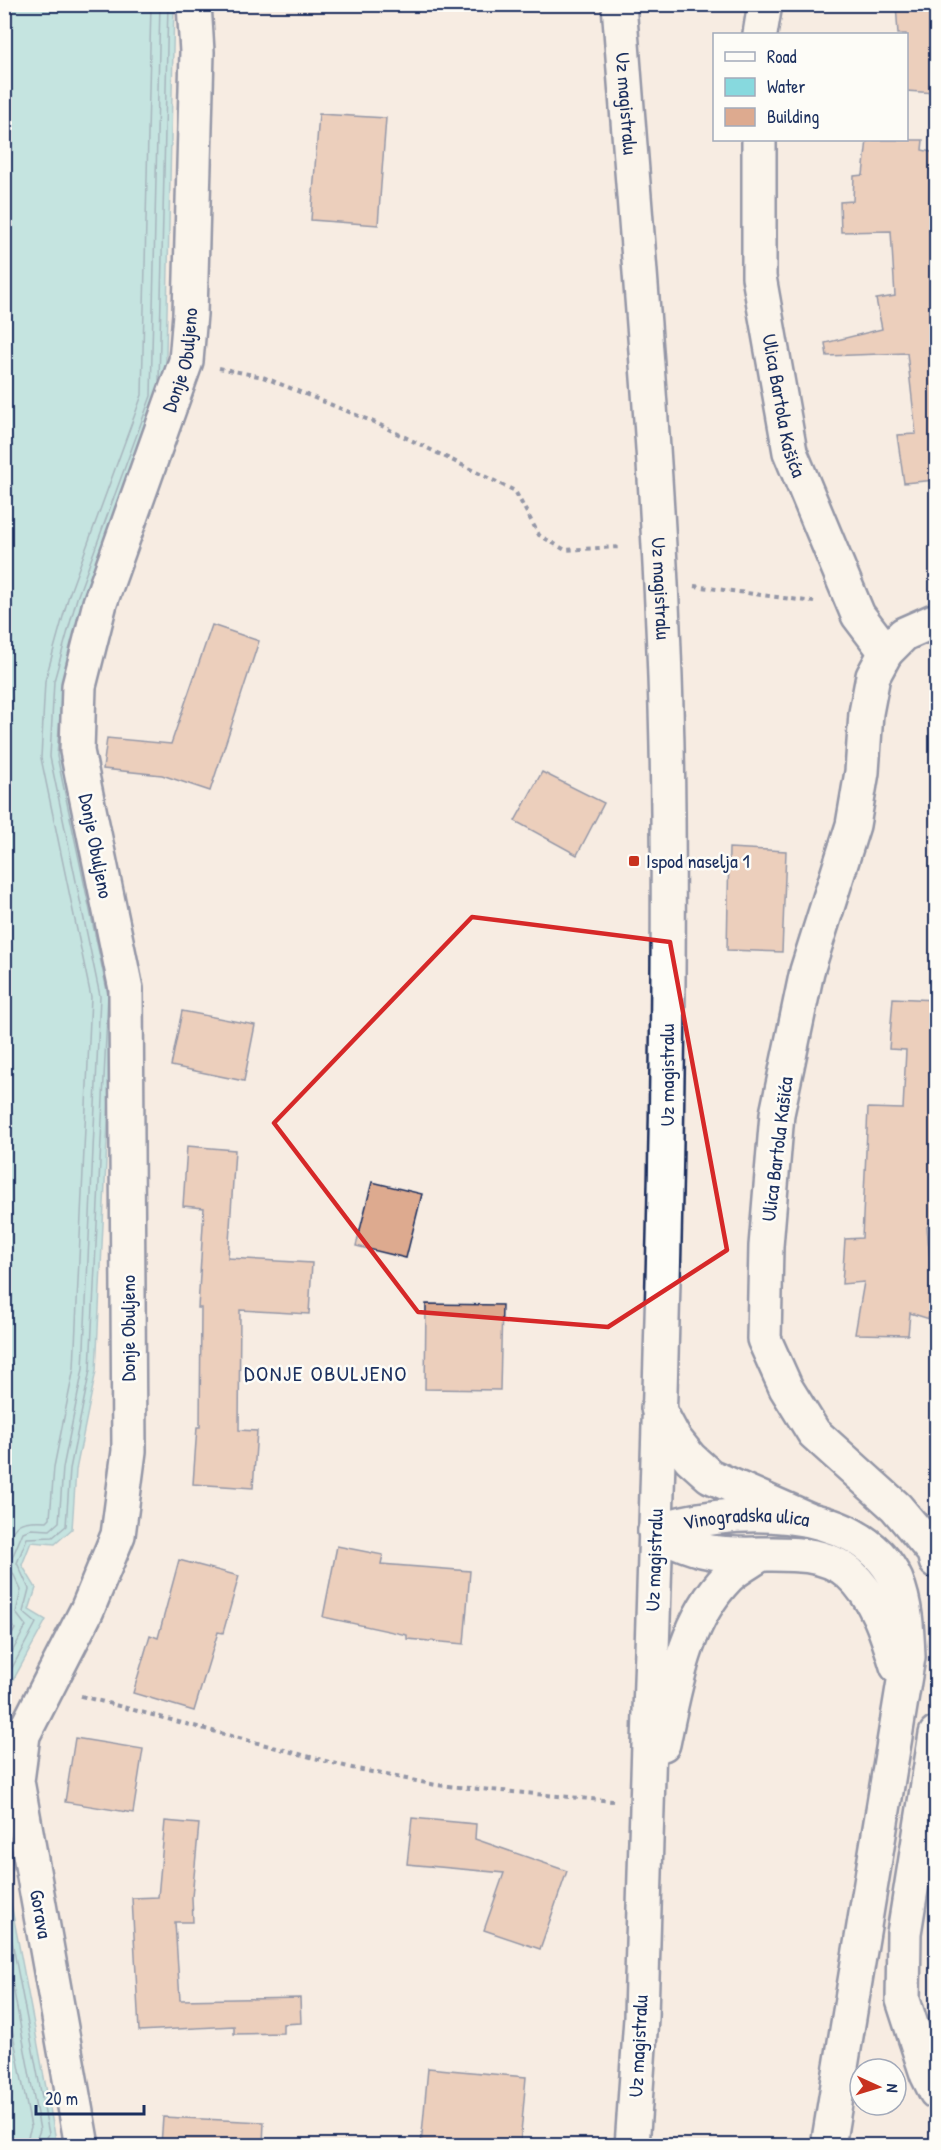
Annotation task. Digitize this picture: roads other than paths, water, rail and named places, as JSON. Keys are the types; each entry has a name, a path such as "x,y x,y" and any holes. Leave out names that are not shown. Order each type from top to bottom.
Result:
{"street":[{"name":"Donje Obuljeno","path":"48,1687 87,1610 118,1535 129,1451 126,989 77,751 80,686 100,603 186,361 190,314 197,52 194,4"},
{"name":"Uz magistralu","path":"619,4 659,557 668,808 667,1116 641,2018 632,2145"},
{"path":"760,33 765,4"},
{"name":"Ulica Bartola Kašića","path":"759,141 759,277 790,452 858,615 886,652"},
{"name":"Ulica Bartola Kašića","path":"936,620 904,634 886,652 873,676 866,713 862,772 854,825 807,971 777,1114 765,1246 764,1339 786,1388 814,1433 896,1507 933,1552 936,1561"},
{"path":"658,1408 674,1438 690,1458 710,1476 808,1519"},
{"name":"Vinogradska ulica","path":"654,1530 705,1518 753,1516 808,1519 835,1525 870,1546 895,1579 906,1618 908,1657 828,2145"},
{"name":"Vinogradska ulica","path":"654,1530 698,1550 758,1556 819,1558 848,1573 868,1596 884,1624 904,1688"},
{"path":"646,1828 676,1681 690,1637 709,1600 729,1576 758,1556"},
{"name":"Gorava","path":"48,1687 23,1735 17,1781 82,2145"},
{"path":"936,1734 904,1933 903,1989 903,2000 927,2074 936,2092"}],"water":[{"path":"5,5 174,5 165,399 68,682 114,995 96,1371 76,1470 72,1529 55,1544 31,1542 22,1565 36,1588 29,1610 46,1620 5,1695"},
{"path":"4,1867 56,2140 39,2145 5,2145"}],"place":[{"name":"Ispod naselja 1","path":"634,861"}],"district":[{"name":"DONJE OBULJENO","path":"326,1373"}]}
